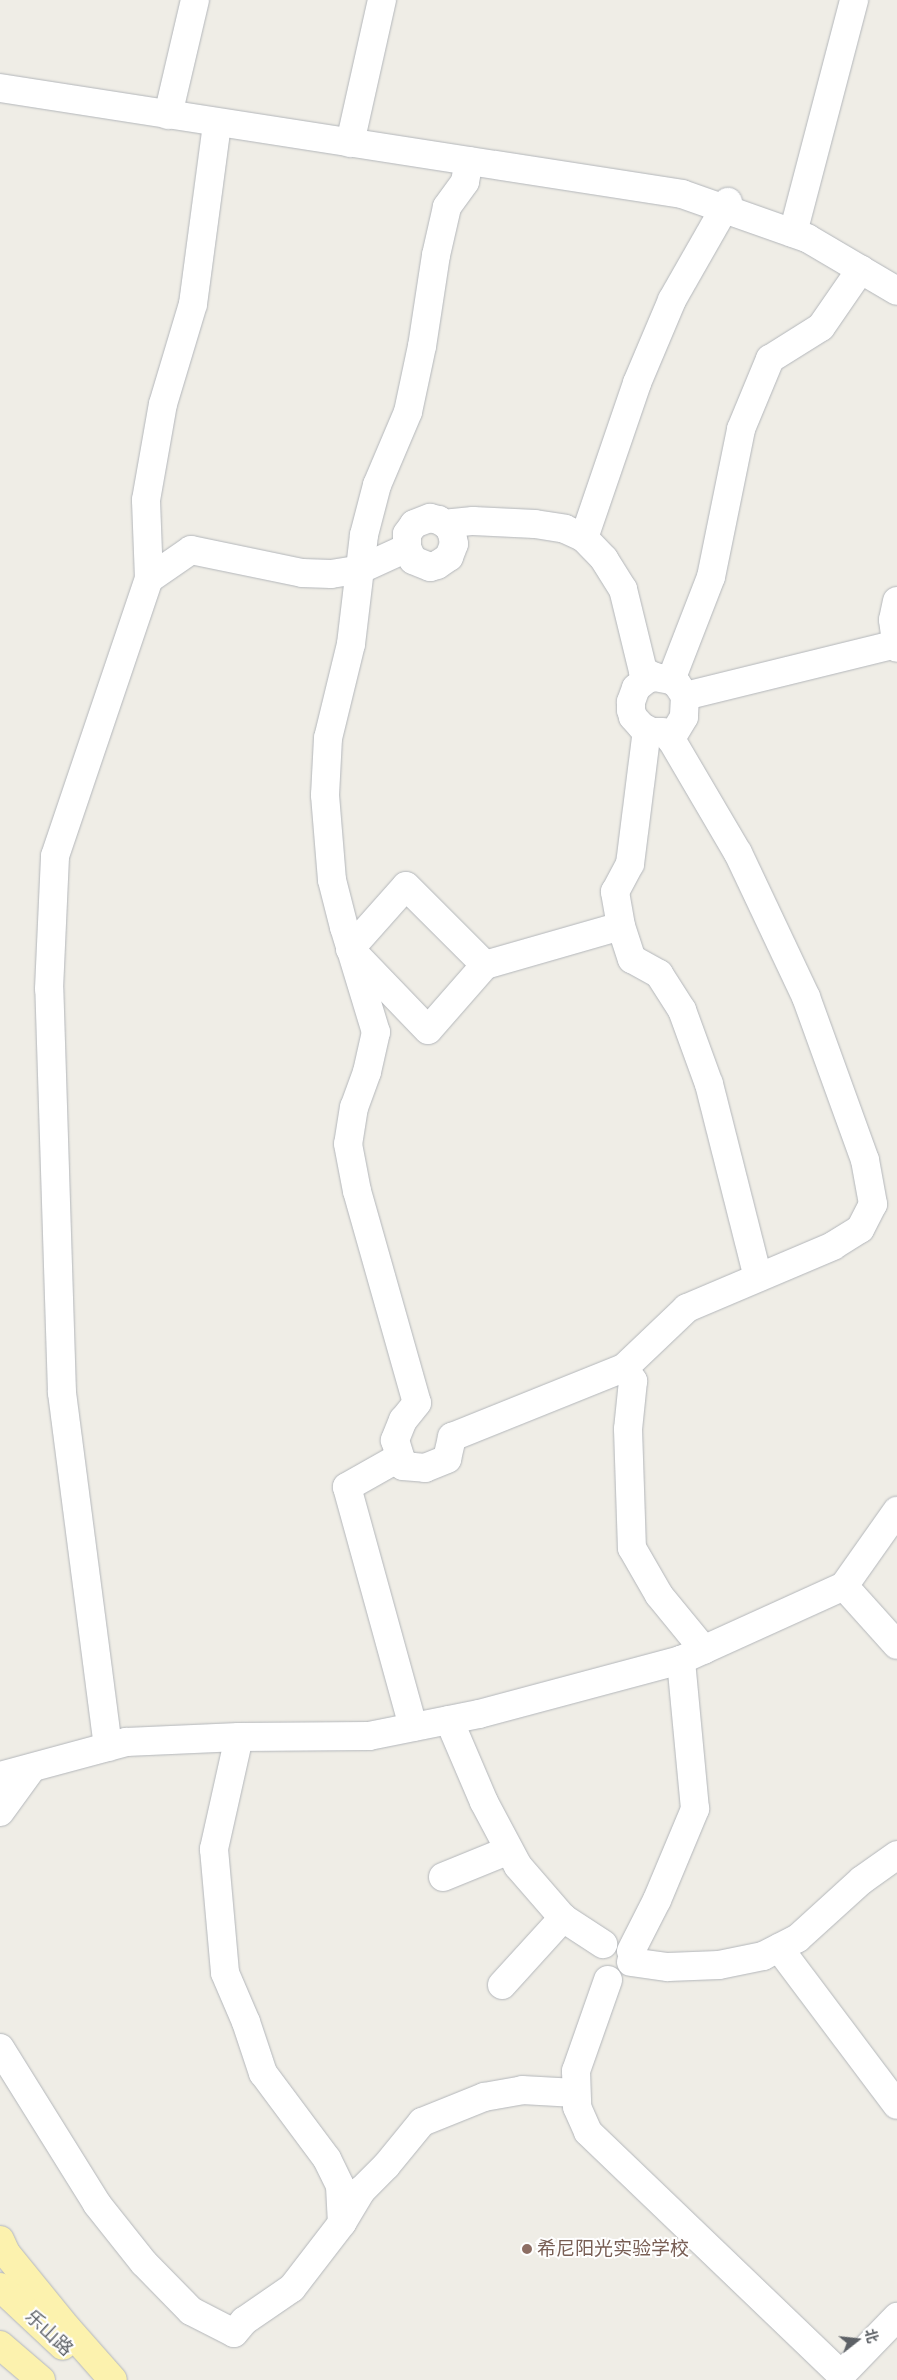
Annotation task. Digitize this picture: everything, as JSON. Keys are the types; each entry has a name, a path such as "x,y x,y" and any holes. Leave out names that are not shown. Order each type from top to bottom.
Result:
{"main road":[{"path":"0,2240 6,2253 67,2328 113,2380"},
{"name":"乐山路","path":"0,2287 98,2380"},
{"path":"0,2345 40,2380"}],"lane":[{"path":"168,115 195,0"},
{"path":"350,143 382,0"},
{"path":"793,233 854,0"},
{"path":"0,88 682,194 727,206 807,238 897,291"},
{"path":"108,1747 62,1393 49,989 55,856 148,579 146,500 163,404 193,304 217,123"},
{"path":"469,161 465,182 447,207 436,255 422,346 408,412 377,485 364,535 350,644 328,738 325,795 332,880 350,949 376,1032 367,1072 354,1107 348,1144 357,1191 418,1403 403,1420 395,1440 403,1466 425,1468 447,1459 452,1437 624,1368 687,1308 833,1246 860,1230 873,1204 865,1160 806,997 738,853 663,732 637,722 631,710 633,693 659,682 896,644"},
{"path":"584,538 637,383 672,300 727,206"},
{"path":"659,682 711,577 741,429 770,359 820,326 861,269"},
{"path":"436,519 448,526 454,544 449,557 444,562 437,565 422,565 413,560 407,548 407,534 418,521 436,519"},
{"path":"448,526 452,523 473,521 535,524 565,529 584,538 604,559 623,589 659,682 684,717 663,732 630,864 615,892 621,926 632,959 660,974 682,1010 709,1084 758,1277"},
{"path":"148,579 191,550 302,573 331,574 360,569 407,548"},
{"path":"897,601 892,620 897,648"},
{"path":"350,949 406,886 485,965"},
{"path":"350,949 428,1030 485,965 621,926"},
{"path":"608,1980 618,1980 627,1973 631,1956 695,1809 692,1655 632,1548 628,1429 633,1381 624,1368"},
{"path":"400,1457 347,1487 413,1727"},
{"path":"0,1776 126,1742 240,1737 368,1736 450,1720 692,1655 844,1586 897,1511"},
{"path":"844,1586 897,1645"},
{"path":"450,1720 484,1802 518,1866 563,1918 603,1944"},
{"path":"240,1737 214,1849 225,1973 246,2022 263,2073 327,2159 340,2186 342,2222"},
{"path":"0,1812 32,1768"},
{"path":"443,1877 510,1850"},
{"path":"608,1980 596,1965 597,1950 608,1941 622,1941 631,1956 668,1967 719,1965 763,1956 798,1938 862,1880 897,1855"},
{"path":"502,1985 563,1918"},
{"path":"779,1948 897,2105"},
{"path":"608,1980 578,2063 577,2107 581,2120 591,2135 841,2374 897,2317"},
{"path":"0,2048 97,2204 144,2263 191,2311 234,2333 244,2321 292,2288 342,2222 362,2190 386,2166 422,2122 484,2097 522,2090 576,2093"}],"place":[{"name":"希尼阳光实验学校","path":"527,2249"}]}
